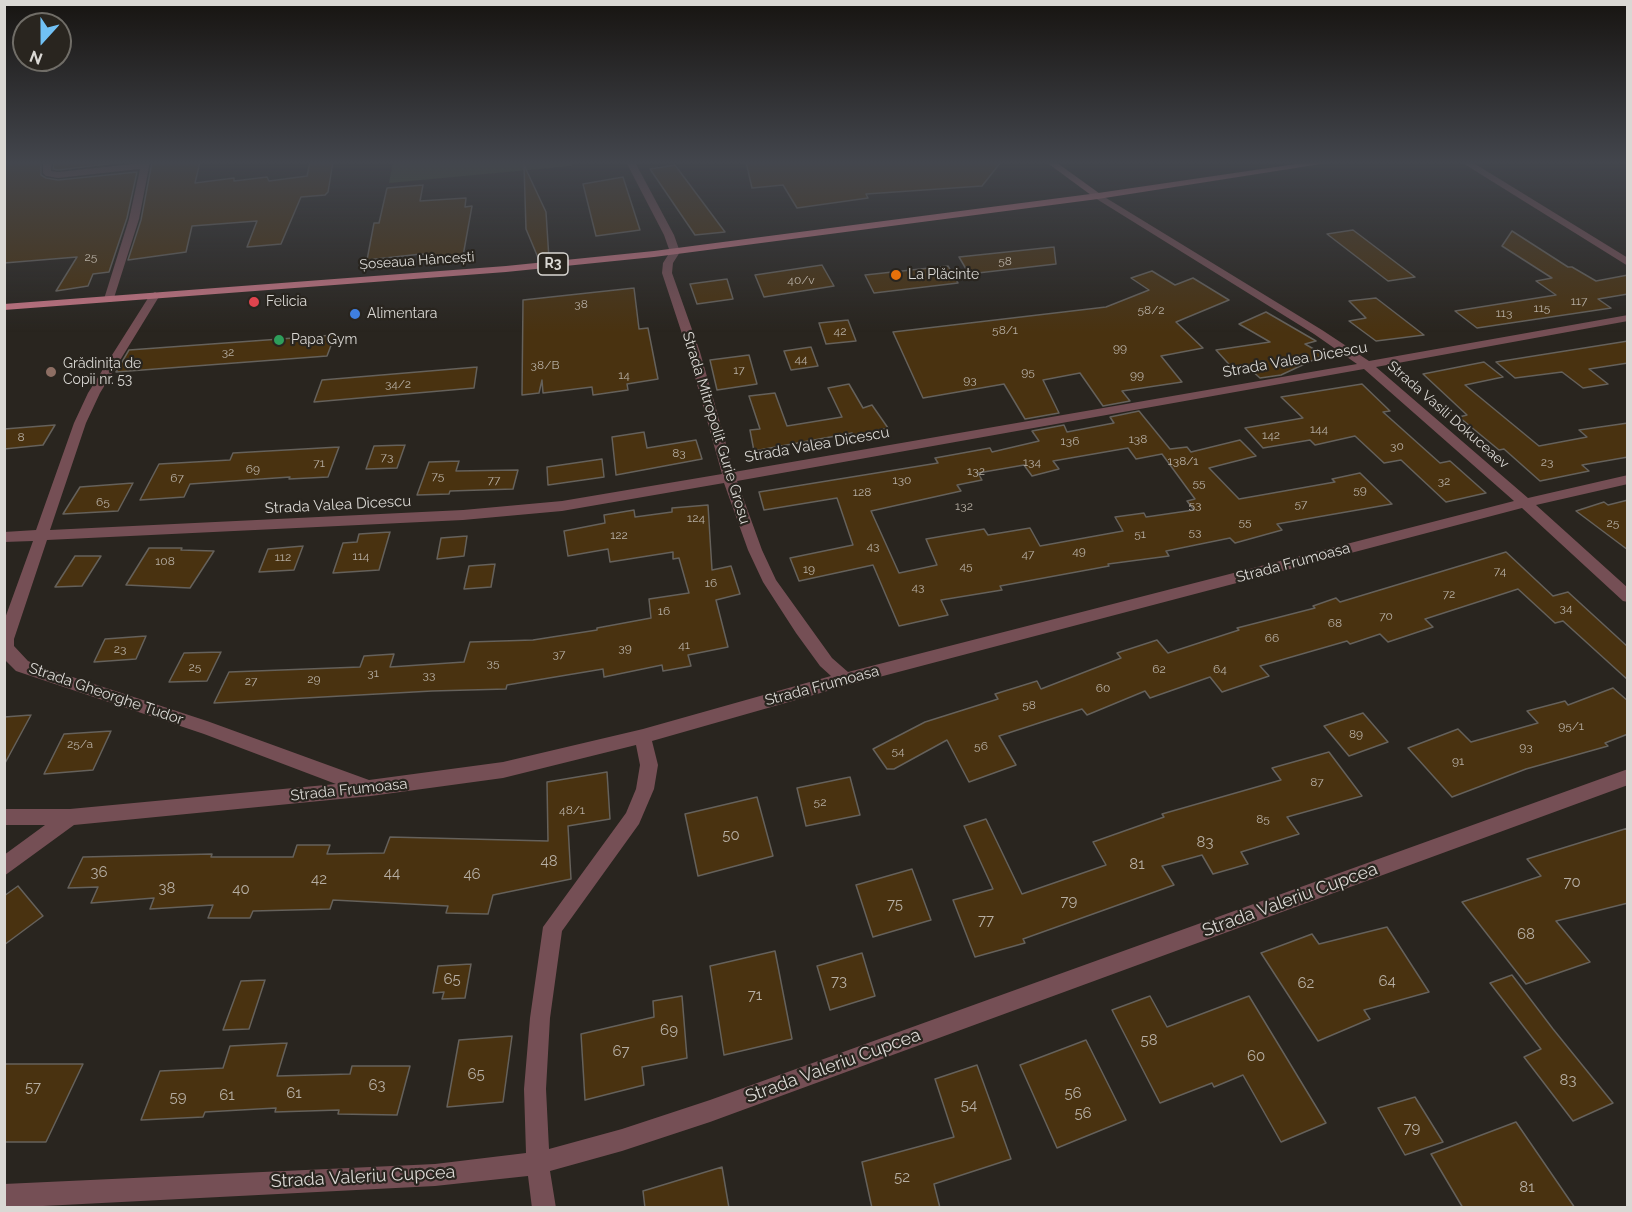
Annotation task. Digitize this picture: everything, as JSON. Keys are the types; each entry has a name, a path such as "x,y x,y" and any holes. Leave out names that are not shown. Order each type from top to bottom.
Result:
{"main road":[{"name":"Șoseaua Hâncești","path":"4,307 354,278 506,269 675,252 928,219"}],"street":[{"path":"109,299 134,219"},
{"path":"660,219 675,252"},
{"name":"Strada Vasili Dokuceaev","path":"1134,219 1318,332 1365,364 1526,503 1628,597"},
{"path":"1556,219 1628,263"},
{"name":"Strada Mitropolit Gurie Grosu","path":"675,252 668,263 667,273 694,352 729,477 755,550 770,582 826,662 845,680"},
{"name":"Strada Gheorghe Tudor","path":"155,296 94,393 84,413 6,639 11,656 22,666 207,728 371,789"},
{"name":"Strada Valea Dicescu","path":"4,537 463,515 562,506 1015,429 1628,318"},
{"name":"Strada Frumoasa","path":"4,817 69,817 371,789 503,770 643,736 845,680 1526,503 1628,479"},
{"path":"544,1208 538,1163 535,1089 540,1018 554,927 633,818 645,789 649,765 643,736"},
{"name":"Strada Valeriu Cupcea","path":"4,1196 435,1175 538,1163 622,1140 710,1111 1628,777"},
{"path":"4,867 69,817"}],"building":[{"path":"4,219 127,219 109,272 93,274 88,286 56,291 77,257 4,263"},
{"path":"292,219 281,244 247,247 257,221 192,226 186,252 128,260 141,220"},
{"path":"380,219 470,219 463,256 421,254 367,260 374,223 379,223"},
{"path":"526,219 546,219 549,259 539,260 526,229"},
{"path":"592,219 636,219 640,230 596,236"},
{"path":"684,219 715,219 725,232 695,235"},
{"path":"1353,230 1415,277 1388,281 1327,234"},
{"path":"1512,231 1568,267 1596,281 1628,275 1628,294 1598,299 1611,308 1477,328 1455,311 1556,295 1536,281 1552,278 1502,246"},
{"path":"1054,247 1056,264 969,274 959,257"},
{"path":"822,265 834,286 764,297 755,275"},
{"path":"948,266 958,283 874,293 865,275"},
{"path":"1152,271 1175,285 1193,278 1229,300 1176,322 1203,348 1161,356 1182,382 1122,391 1130,401 1103,406 1080,373 1043,380 1059,413 1025,419 1004,384 923,398 893,332 1106,307 1149,290 1131,278"},
{"path":"727,279 733,299 697,304 690,284"},
{"path":"634,288 639,329 648,328 658,379 627,384 628,390 593,395 592,387 543,393 542,380 539,393 522,395 523,300"},
{"path":"1376,298 1424,335 1376,341 1349,321 1366,318 1349,301"},
{"path":"1266,312 1316,341 1305,344 1324,355 1281,375 1260,378 1251,370 1236,372 1216,350 1270,342 1239,324"},
{"path":"848,320 856,341 826,344 819,323"},
{"path":"335,335 327,356 116,372 129,350"},
{"path":"1628,341 1628,363 1589,369 1608,384 1583,388 1562,372 1515,378 1496,362"},
{"path":"811,347 818,366 791,370 784,351"},
{"path":"749,355 757,384 717,390 710,360"},
{"path":"1484,362 1503,377 1465,385 1539,446 1587,437 1579,430 1628,423 1628,457 1582,465 1589,471 1540,481 1504,449 1499,450 1459,417 1467,415 1423,374"},
{"path":"477,367 474,388 314,402 322,380"},
{"path":"849,384 863,408 872,405 888,428 854,436 852,433 754,451 750,430 760,429 749,396 775,393 787,426 842,417 828,388"},
{"path":"1362,384 1390,411 1383,412 1440,463 1450,461 1486,493 1446,502 1401,460 1384,463 1355,436 1315,445 1310,440 1263,448 1245,428 1303,418 1281,397"},
{"path":"1139,411 1170,449 1187,447 1191,452 1240,440 1256,456 1209,468 1239,499 1335,482 1332,479 1360,473 1392,504 1277,524 1282,530 1235,543 1230,538 1166,551 1169,556 1108,564 1109,566 1000,586 1002,590 941,600 948,615 899,626 873,565 799,581 790,558 853,545 837,498 764,510 759,492 938,463 935,458 990,448 992,452 1039,441 1032,431 1064,425 1067,432 1114,423 1110,417","holes":["1128,448 1136,459 1162,454 1195,499 1187,501 1194,510 1146,517 1144,513 1115,517 1123,531 1040,546 1030,528 988,535 984,529 926,539 937,565 899,573 871,511 961,491 957,485 982,480 978,473 1024,465 1032,476 1059,469 1053,461"]},
{"path":"55,425 43,445 4,449 4,429"},
{"path":"644,432 647,448 696,440 702,459 616,475 612,437"},
{"path":"405,445 397,468 366,469 374,446"},
{"path":"339,447 328,477 289,479 290,477 190,484 184,497 140,500 159,464 230,460 233,453"},
{"path":"602,459 604,477 548,485 547,467"},
{"path":"459,461 456,471 518,470 513,489 450,491 449,494 417,495 429,462"},
{"path":"133,483 118,511 63,514 80,487"},
{"path":"1628,500 1628,550 1576,511 1604,502 1608,505"},
{"path":"708,505 712,570 731,566 740,594 716,600 728,647 688,655 691,666 663,671 662,665 604,677 603,669 507,685 506,689 214,703 229,672 360,667 364,656 394,654 390,667 464,662 470,642 533,640 597,630 597,628 651,618 649,599 689,593 679,558 673,559 673,552 610,562 608,549 568,556 564,531 605,523 604,515 634,510 635,517 672,512 672,508"},
{"path":"390,532 379,570 333,573 343,543 357,542 359,534"},
{"path":"467,536 464,556 437,559 441,538"},
{"path":"303,546 294,570 259,572 268,549"},
{"path":"149,548 214,551 190,588 126,585"},
{"path":"1506,552 1553,596 1568,592 1628,647 1628,680 1563,621 1555,623 1518,589 1425,619 1433,627 1388,642 1380,634 1350,644 1347,641 1260,666 1269,676 1222,692 1210,677 1150,698 1145,691 1087,715 1082,709 999,736 1016,765 969,782 947,740 894,769 887,769 873,749 925,722 998,699 995,694 1037,681 1041,689 1121,658 1117,653 1157,640 1168,653 1239,630 1237,628 1315,608 1313,606 1336,598 1340,602"},
{"path":"75,556 101,556 82,586 55,587"},
{"path":"495,564 491,587 464,589 469,566"},
{"path":"146,636 136,659 94,662 105,639"},
{"path":"221,652 207,681 169,682 184,653"},
{"path":"1613,688 1628,701 1628,734 1605,743 1608,746 1526,769 1452,797 1408,748 1458,729 1471,742 1538,723 1527,711 1565,701 1568,705"},
{"path":"1363,713 1388,742 1349,756 1324,726"},
{"path":"31,715 4,765 4,717"},
{"path":"111,731 93,770 44,774 64,734"},
{"path":"1329,752 1362,796 1287,817 1299,834 1241,852 1248,864 1213,874 1202,855 1162,866 1174,885 1023,939 1025,943 975,957 953,900 993,889 964,826 986,819 1022,894 1106,865 1093,842 1164,817 1162,814 1281,780 1272,768"},
{"path":"607,772 610,819 568,826 571,879 493,895 488,914 446,913 448,906 333,900 330,909 253,911 250,918 208,918 213,905 150,909 154,898 91,903 98,887 68,888 83,857 212,854 211,857 293,857 297,845 330,845 327,854 384,853 390,837 548,841 547,782"},
{"path":"850,777 860,815 806,826 797,788"},
{"path":"757,797 773,856 698,876 685,814"},
{"path":"1628,828 1628,903 1556,921 1590,962 1526,984 1462,902 1541,876 1527,859"},
{"path":"912,869 931,920 873,937 856,885"},
{"path":"18,886 43,916 4,945 4,896"},
{"path":"1387,927 1429,992 1364,1010 1370,1019 1318,1041 1261,953 1312,934 1319,944"},
{"path":"775,951 792,1039 724,1055 710,966"},
{"path":"862,953 875,996 830,1010 817,966"},
{"path":"471,964 465,998 442,999 444,992 433,993 438,966"},
{"path":"1512,975 1613,1103 1573,1121 1524,1057 1541,1049 1490,983"},
{"path":"265,980 249,1029 223,1030 241,981"},
{"path":"682,996 687,1058 642,1067 644,1085 585,1100 581,1034 654,1017 653,1001"},
{"path":"1150,996 1167,1027 1249,996 1326,1123 1281,1142 1243,1075 1214,1087 1212,1083 1160,1103 1112,1010"},
{"path":"512,1036 503,1102 447,1107 459,1040"},
{"path":"1086,1040 1126,1120 1057,1148 1020,1065"},
{"path":"287,1043 277,1076 350,1074 352,1066 410,1066 397,1115 338,1114 339,1110 275,1112 276,1108 205,1112 203,1117 141,1120 160,1071 223,1068 230,1046"},
{"path":"4,1064 83,1064 46,1142 4,1142"},
{"path":"977,1065 1011,1159 934,1184 940,1208 872,1208 862,1162 954,1137 935,1079"},
{"path":"1415,1097 1443,1142 1405,1155 1378,1108"},
{"path":"1516,1122 1575,1208 1463,1208 1431,1154"},
{"path":"722,1167 729,1208 645,1208 643,1191"}],"place":[{"name":"La Plăcinte","path":"896,275"},
{"name":"Felicia","path":"254,302"},
{"name":"Alimentara","path":"355,314"},
{"name":"Papa Gym","path":"279,340"},
{"name":"Grădinița de Copii nr. 53","path":"51,372"}]}
